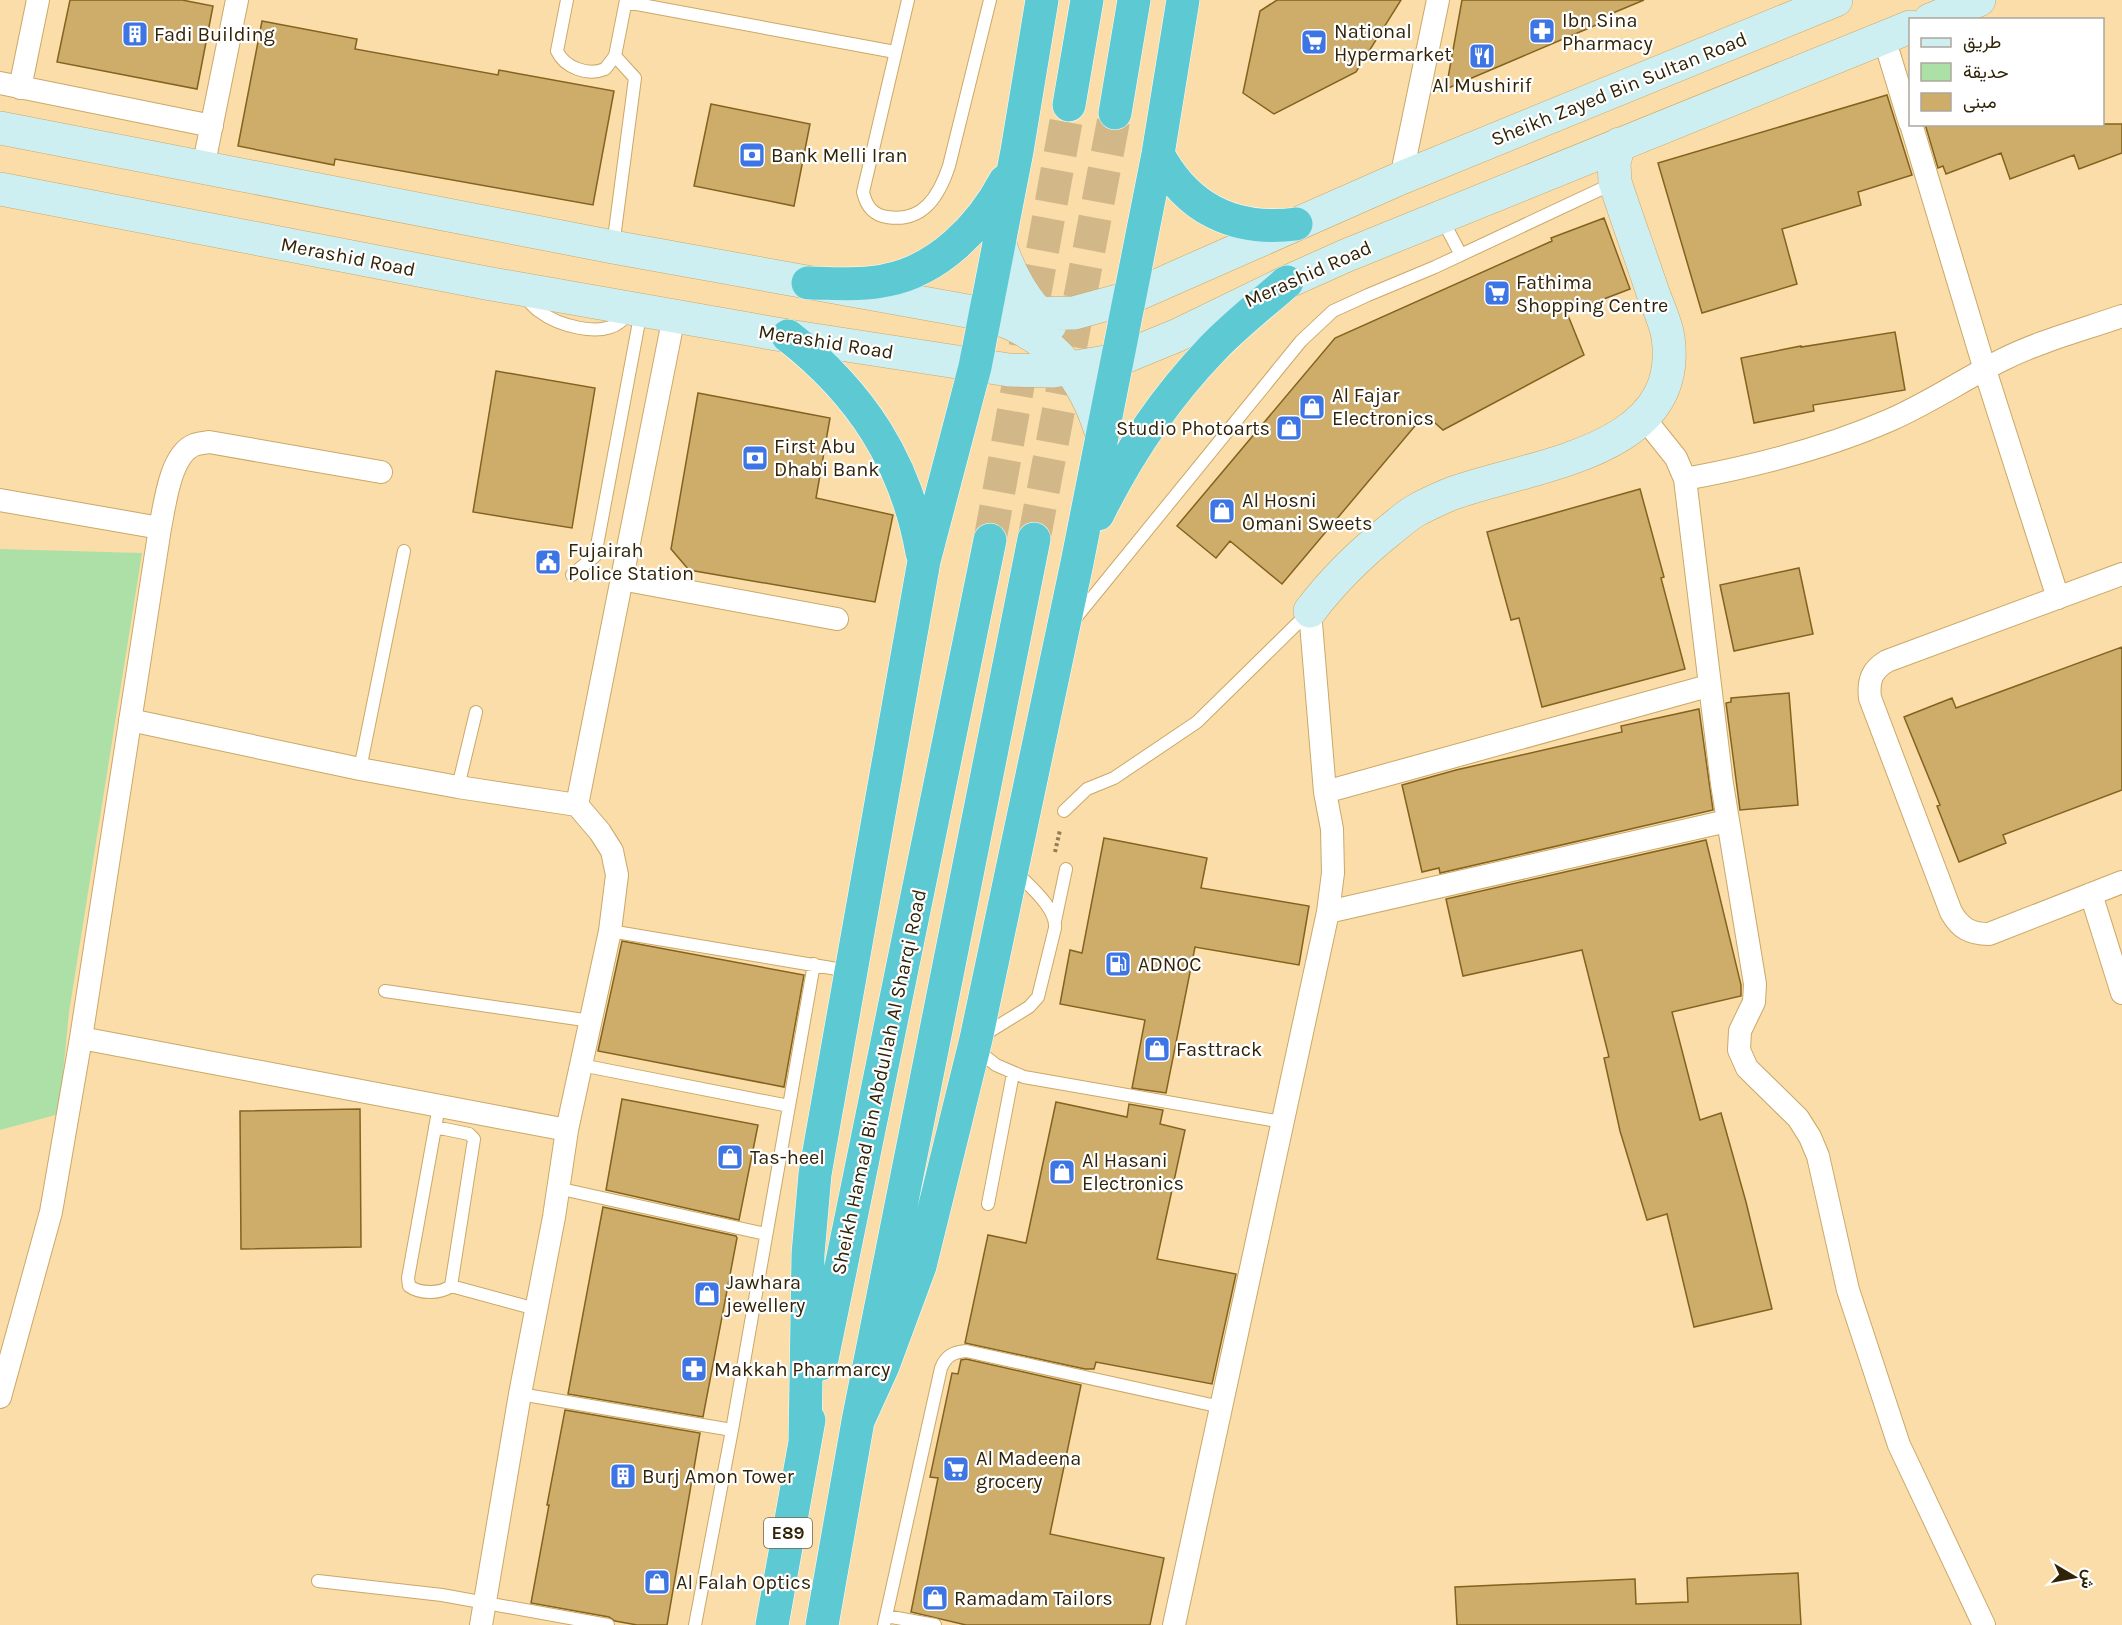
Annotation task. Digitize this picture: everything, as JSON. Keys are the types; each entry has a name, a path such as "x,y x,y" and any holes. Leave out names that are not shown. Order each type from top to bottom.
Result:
{"highway":[{"path":"805,1440 808,1254 815,1174 924,561 975,366 1017,152 1042,0"},
{"path":"1069,105 1087,0"},
{"path":"1115,113 1134,0"},
{"path":"858,1420 883,1366 920,1266 975,1043 1077,563 1158,154 1183,0"},
{"path":"808,283 863,284 888,280 936,259 968,232 984,214 1009,174 1017,152"},
{"path":"1158,154 1181,189 1214,213 1254,226 1275,227 1296,224"},
{"path":"1077,563 1112,485 1158,413 1214,348 1287,282"},
{"path":"788,336 815,357 839,381 873,426 896,465 908,496 918,528 924,561"},
{"path":"822,1625 858,1420 1034,539"},
{"name":"Sheikh Hamad Bin Abdullah Al Sharqi Road","path":"772,1625 805,1440 990,540"}],"main road":[{"name":"Sheikh Zayed Bin Sultan Road","path":"1401,178 1836,0"},
{"path":"1935,18 1979,0"},
{"path":"1310,611 1353,561 1413,512 1448,495 1522,475 1603,446 1644,418 1664,388 1669,366 1668,336 1615,183 1614,163 1618,144 1897,32"},
{"path":"0,128 613,247 984,314 1009,322 1031,334 1070,368 1095,411 1102,435"},
{"name":"Merashid Road","path":"0,189 397,267 788,336 975,366 1009,370 1053,371 1117,360 1178,335 1287,282 1440,216 1618,144"},
{"path":"0,149 65,158 89,158 118,151"},
{"path":"984,314 1074,314 1129,298 1401,178"},
{"path":"999,242 1014,280 1038,314 1059,332 1082,347 1117,360"}],"street":[{"path":"38,0 10,85 212,126"},
{"path":"203,168 237,0"},
{"path":"1401,178 1438,0"},
{"path":"1897,32 1909,111"},
{"path":"1912,126 1985,370 2058,598"},
{"path":"577,805 674,316"},
{"path":"1685,479 1738,470 1790,457 1841,440 1890,420 2024,351 2122,316"},
{"path":"1644,418 1676,458 1685,479 1708,686 1727,821 1755,984 1754,1002 1740,1031 1739,1050 1747,1068 1798,1118 1810,1137 1824,1178 1848,1290 1899,1444 1984,1625"},
{"path":"0,1397 51,1212 81,1038 160,528 173,471 182,454 194,445 209,442 381,472"},
{"path":"0,500 160,528"},
{"path":"2122,574 1887,661 1871,676 1869,687 1874,708 1951,912 1965,930 1976,934 1989,934 2122,882"},
{"path":"621,579 837,619"},
{"path":"1174,1625 1328,912 1333,873 1332,829 1325,792 1310,611"},
{"path":"1325,792 1708,686"},
{"path":"130,720 360,770 577,805 600,832 612,851 617,875 610,931 567,1130 481,1625"},
{"path":"1328,912 1727,821"},
{"path":"2091,894 2113,936 2122,993"},
{"path":"81,1038 437,1117 567,1130"}],"lane":[{"path":"567,0 557,44 561,59 574,68 599,71 605,69 615,56 626,1 896,52"},
{"path":"908,0 863,192 866,203 873,212 882,217 902,219 915,215 930,203 942,186 990,0"},
{"path":"613,247 635,78 615,56"},
{"path":"1060,637 1300,341 1333,312 1615,183"},
{"path":"1440,216 1461,255"},
{"path":"572,576 595,556 630,307"},
{"path":"360,770 404,550"},
{"path":"1064,811 1088,789 1114,778 1197,722 1310,611"},
{"path":"458,787 476,712"},
{"path":"1012,867 1052,911 1055,921"},
{"path":"1066,869 1038,998 1029,1007 975,1043 996,1065 1013,1074 1282,1122"},
{"path":"610,931 851,971"},
{"path":"694,1625 732,1430 814,964"},
{"path":"385,991 591,1021"},
{"path":"581,1065 789,1106"},
{"path":"988,1204 1013,1074"},
{"path":"437,1117 474,1139 451,1286 444,1291 416,1291 409,1286 408,1278 437,1117"},
{"path":"557,1188 766,1234"},
{"path":"451,1286 536,1309"},
{"path":"934,1625 885,1620 940,1368 951,1354 966,1351 1221,1407"},
{"path":"520,1394 732,1430"},
{"path":"318,1581 442,1595 608,1625"}],"path":[{"path":"1064,811 1054,855 1066,869"}],"green space":[{"path":"0,549 142,553 69,1012 59,1114 0,1130"}],"building":[{"name":"Fadi Building","path":"70,0 182,0 213,6 197,89 57,62"},
{"name":"National Hypermarket","path":"1277,0 1401,0 1356,72 1274,114 1243,93 1260,11"},
{"path":"1462,0 1644,0 1601,18 1603,22 1446,89"},
{"path":"262,21 357,39 355,49 498,75 499,70 614,91 593,205 335,159 334,165 238,146"},
{"path":"1887,95 1912,175 1858,192 1861,205 1782,229 1797,284 1702,313 1658,163"},
{"name":"Bank Melli Iran","path":"711,104 810,124 794,206 694,186"},
{"path":"2104,124 2122,124 2122,153 2079,169 2074,155 2010,179 2001,153 1946,174 1943,166 1938,168 1926,126 2104,126"},
{"path":"1604,218 1630,289 1567,313 1584,355 1443,430 1425,414 1282,584 1230,541 1216,558 1177,526 1335,338 1552,241 1551,238"},
{"path":"1895,332 1905,390 1813,405 1814,411 1754,423 1741,358 1801,346"},
{"path":"496,371 595,388 572,528 473,512"},
{"name":"First Abu Dhabi Bank","path":"698,393 830,418 816,498 893,515 875,602 689,570 671,549"},
{"path":"1640,489 1664,577 1661,578 1685,669 1542,707 1519,618 1511,620 1487,532"},
{"path":"1799,568 1813,634 1734,651 1720,585"},
{"path":"2122,647 2122,790 2003,835 2006,843 1959,862 1937,806 1940,805 1904,717 1952,698 1956,708"},
{"path":"1789,693 1798,805 1740,810 1726,703 1731,702 1731,698"},
{"path":"1699,709 1713,810 1440,873 1439,868 1422,872 1402,785 1456,770 1622,732 1621,726"},
{"path":"1104,838 1207,858 1201,888 1309,906 1299,965 1195,947 1166,1093 1132,1088 1145,1020 1060,1004 1070,950 1082,953"},
{"path":"1706,840 1741,985 1741,996 1672,1012 1700,1120 1721,1113 1772,1309 1694,1327 1667,1214 1647,1220 1620,1131 1604,1058 1609,1057 1582,950 1463,976 1446,899"},
{"path":"622,941 804,975 784,1087 598,1051"},
{"path":"622,1099 758,1125 739,1220 606,1190"},
{"path":"1056,1102 1127,1117 1129,1104 1163,1110 1160,1124 1185,1130 1157,1259 1236,1274 1212,1384 1096,1362 1094,1369 1085,1369 965,1343 988,1235 1026,1243"},
{"path":"360,1109 361,1247 241,1249 240,1111"},
{"path":"603,1207 737,1238 703,1417 568,1394"},
{"path":"966,1359 1081,1385 1050,1534 1164,1558 1150,1625 966,1625 911,1612 938,1478 930,1477 952,1373 958,1374 961,1360"},
{"path":"565,1410 700,1433 667,1625 637,1625 615,1621 609,1617 531,1603"},
{"path":"1798,1573 1801,1625 1457,1625 1455,1587 1635,1579 1636,1604 1688,1602 1687,1578"}],"tunnel":[{"path":"990,540 1069,105"},
{"path":"1034,539 1115,113"}],"place":[{"name":"Ibn Sina Pharmacy","path":"1542,31"},
{"name":"Fadi Building","path":"135,34"},
{"name":"National Hypermarket","path":"1314,42"},
{"name":"Al Mushirif","path":"1482,56"},
{"name":"Bank Melli Iran","path":"752,155"},
{"name":"Fathima Shopping Centre","path":"1497,293"},
{"name":"Al Fajar Electronics","path":"1312,407"},
{"name":"Studio Photoarts","path":"1289,428"},
{"name":"First Abu Dhabi Bank","path":"755,458"},
{"name":"Al Hosni Omani Sweets","path":"1222,511"},
{"name":"Fujairah Police Station","path":"548,562"},
{"name":"ADNOC","path":"1118,964"},
{"name":"Fasttrack","path":"1157,1049"},
{"name":"Tas-heel","path":"730,1157"},
{"name":"Al Hasani Electronics","path":"1062,1172"},
{"name":"Jawhara jewellery","path":"707,1294"},
{"name":"Makkah Pharmarcy","path":"694,1369"},
{"name":"Al Madeena grocery","path":"956,1469"},
{"name":"Burj Amon Tower","path":"623,1476"},
{"name":"Al Falah Optics","path":"657,1582"},
{"name":"Ramadam Tailors","path":"935,1598"}]}
